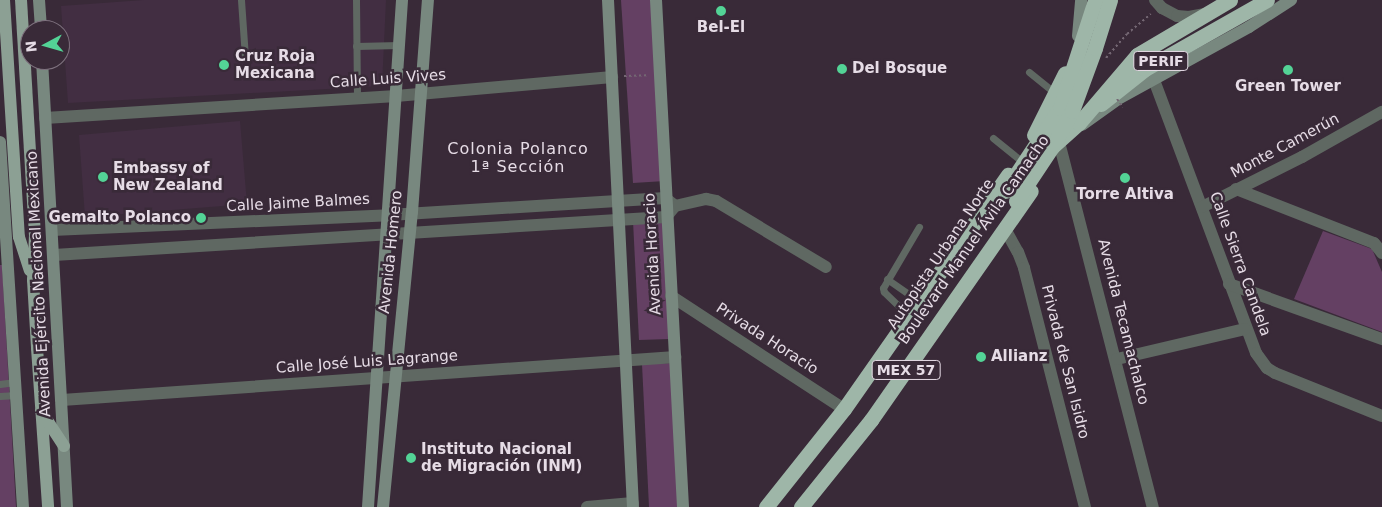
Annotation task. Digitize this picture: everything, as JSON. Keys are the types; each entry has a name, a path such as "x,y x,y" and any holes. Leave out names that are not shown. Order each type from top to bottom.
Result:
{"highway":[{"name":"Boulevard Manuel Ávila Camacho","path":"766,507 844,409 1019,159 1042,122 1056,94 1078,36 1088,0"},
{"name":"Autopista Urbana Norte","path":"776,507 854,411 1051,123 1068,90 1095,0"},
{"path":"1060,143 1084,83 1110,0"},
{"path":"793,507 856,429 1060,143 1083,119 1137,54 1238,0"},
{"name":"Boulevard Manuel Ávila Camacho","path":"801,507 871,420 1005,229 1060,143 1126,83 1267,0"},
{"path":"1179,51 1201,27 1226,5"}],"main road":[{"name":"Avenida Ejército Nacional Mexicano","path":"4,0 19,237 33,280"},
{"name":"Avenida Ejército Nacional Mexicano","path":"21,0 34,226 33,280 40,410 48,507"},
{"path":"40,410 64,446"}],"street":[{"path":"39,0 40,20"},
{"name":"Avenida Homero","path":"368,507 376,377 388,235 402,0"},
{"name":"Avenida Homero","path":"383,507 412,212 428,0"},
{"path":"588,507 633,505 608,0"},
{"name":"Avenida Horacio","path":"656,0 670,202 666,216 683,507"},
{"name":"Boulevard Manuel Ávila Camacho","path":"1078,36 1080,0"},
{"name":"Boulevard Manuel Ávila Camacho","path":"1060,143 1118,99 1249,27 1291,0"},
{"path":"1158,3 1172,14 1183,16 1226,5"},
{"name":"Avenida Ejército Nacional Mexicano","path":"43,70 67,507"},
{"name":"Calle Luis Vives","path":"45,118 396,96 612,77"},
{"name":"Calle Sierra Candela","path":"1154,80 1245,329 1256,353 1267,368 1275,373 1382,416"},
{"name":"Monte Camerún","path":"1202,207 1302,157 1382,112"},
{"name":"Avenida Ejército Nacional Mexicano","path":"0,142 4,259 16,395 23,507"},
{"name":"Avenida Tecamachalco","path":"1060,143 1117,359 1153,507"},
{"path":"1236,190 1374,243 1382,252"},
{"name":"Calle Jaime Balmes","path":"52,230 389,215 618,200 670,202 700,200 716,201 826,267"},
{"path":"54,255 410,234 666,216"},
{"name":"Privada de San Isidro","path":"1005,229 1018,252 1024,268 1085,507"},
{"path":"1229,284 1382,339"},
{"name":"Privada Horacio","path":"671,296 844,409"},
{"path":"1117,359 1245,329"},
{"name":"Calle José Luis Lagrange","path":"62,400 395,375 675,357"}],"lane":[{"path":"242,0 245,57"},
{"path":"356,0 357,98"},
{"path":"356,46 399,45"},
{"path":"1029,72 1056,94"},
{"path":"993,138 1019,159"},
{"path":"910,316 884,292 883,288 919,227"},
{"path":"887,280 920,302"},
{"path":"0,384 15,382"},
{"path":"0,396 16,395"}],"path":[{"path":"1110,52 1158,3"},
{"path":"612,77 660,74"}],"shaded area":[{"name":"Cruz Roja Mexicana","path":"144,0 386,0 382,86 68,103 66,70 70,70 70,20 62,20 61,6"},
{"path":"621,0 652,0 665,181 633,183"},
{"path":"240,121 247,204 85,217 79,135"},
{"path":"663,219 669,339 639,340 633,221"},
{"path":"1323,231 1372,249 1382,272 1382,332 1294,299"},
{"path":"0,265 2,265 16,507 0,507"},
{"path":"675,363 681,507 649,507 642,364"}],"place":[{"name":"Bel-El","path":"721,11"},
{"name":"Cruz Roja Mexicana","path":"224,65"},
{"name":"Del Bosque","path":"842,69"},
{"name":"Green Tower","path":"1288,70"},
{"name":"Embassy of New Zealand","path":"103,177"},
{"name":"Torre Altiva","path":"1125,178"},
{"name":"Gemalto Polanco","path":"201,218"},
{"name":"Allianz","path":"981,357"},
{"name":"Instituto Nacional de Migración (INM)","path":"411,458"}],"district":[{"name":"Colonia Polanco 1ª Sección","path":"518,158"}]}
